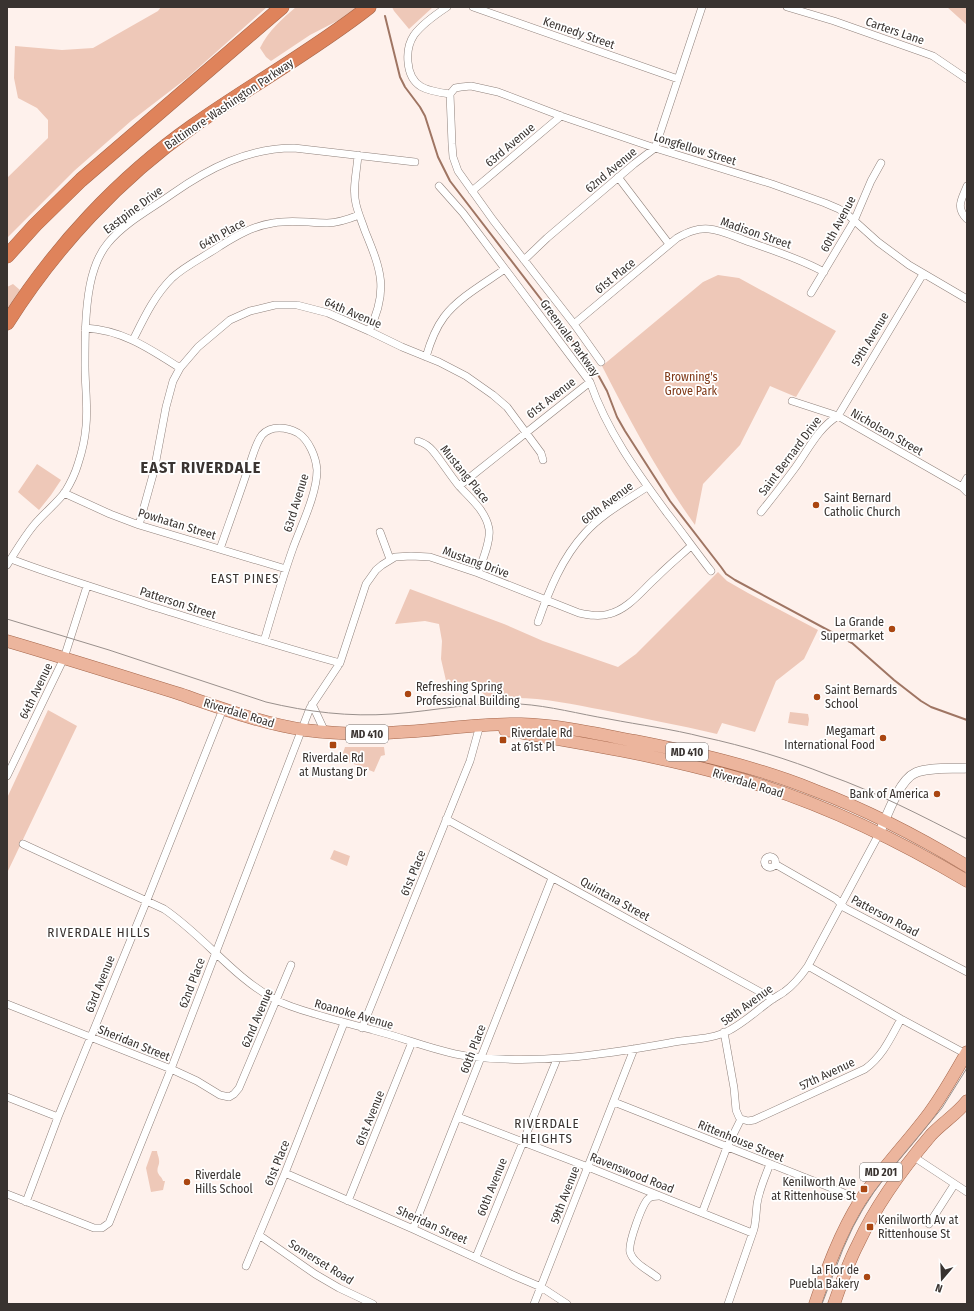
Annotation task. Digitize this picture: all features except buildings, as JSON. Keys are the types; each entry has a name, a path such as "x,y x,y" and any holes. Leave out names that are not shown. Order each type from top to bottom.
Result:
{"highway":[{"path":"7,256 35,225 81,180 282,7"},
{"name":"Baltimore-Washington Parkway","path":"7,323 39,276 86,219 157,153 193,126 318,44 369,7"},
{"path":"7,336 62,247"}],"main road":[{"name":"Riverdale Road","path":"7,641 223,709 275,724 302,729 358,734 389,733 480,725 520,724 551,726 666,747 741,766 799,784 884,821"},
{"name":"Riverdale Road","path":"480,725 650,757 731,776 803,800 879,834"},
{"name":"MD 410","path":"884,821 937,848 967,866"},
{"name":"MD 410","path":"879,834 940,865 967,881"},
{"name":"MD 201","path":"815,1304 834,1252 860,1201 874,1181 930,1112 967,1053"},
{"name":"MD 201","path":"834,1304 864,1231 888,1192 932,1134 967,1102"}],"street":[{"path":"447,7 433,17 414,36 408,50 408,65 411,78 421,87 432,91 450,94"},
{"name":"Kennedy Street","path":"473,7 678,80"},
{"name":"62nd Avenue","path":"524,260 547,238 618,177 655,148 702,7"},
{"name":"Carters Lane","path":"787,7 834,21 933,56 967,78"},
{"name":"Longfellow Street","path":"450,94 455,88 461,87 471,86 485,89 521,100 561,116 655,148 772,184 825,203 839,209 891,253 923,274 967,299"},
{"name":"Greenvale Parkway","path":"450,94 453,157 458,171 493,220 574,324 601,362"},
{"name":"63rd Avenue","path":"472,191 561,116"},
{"name":"Eastpine Drive","path":"9,562 35,524 64,493 77,466 87,426 85,328 87,306 97,261 104,248 113,237 208,170 237,158 254,153 281,148 294,148 415,162"},
{"path":"358,155 355,191 356,203 359,215 376,255 382,279 381,298 369,331"},
{"name":"60th Avenue","path":"812,293 854,221 871,181 881,163"},
{"path":"618,177 669,244"},
{"name":"Greenvale Parkway","path":"439,186 463,213 590,382 612,433 647,486 711,571"},
{"path":"967,186 961,202 960,211 967,219"},
{"name":"64th Place","path":"134,340 149,308 160,292 173,278 193,263 237,236 272,223 295,221 330,223 359,215"},
{"name":"Madison Street","path":"669,244 677,238 695,230 709,229 722,232 788,255 824,272"},
{"name":"61st Place","path":"574,324 669,244"},
{"path":"426,357 430,343 444,317 458,303 505,269"},
{"name":"59th Avenue","path":"838,416 923,274"},
{"name":"64th Avenue","path":"139,525 155,465 166,407 173,381 180,368 198,347 230,320 250,311 275,305 297,305 317,309 339,317 389,341 439,362 466,376 507,407 526,432"},
{"path":"85,328 111,332 134,340 180,368"},
{"name":"61st Avenue","path":"459,486 590,382"},
{"name":"Nicholson Street","path":"792,401 838,416 964,489"},
{"name":"Saint Bernard Drive","path":"761,512 794,470 821,430 838,416"},
{"name":"63rd Avenue","path":"220,549 260,439 264,433 276,428 292,430 305,439 310,447 316,470 314,488 264,641"},
{"name":"61st Avenue","path":"526,432 541,452 543,460"},
{"name":"Mustang Place","path":"418,441 423,443 432,451 485,517 489,529 488,542 478,574"},
{"path":"964,489 967,478"},
{"name":"60th Avenue","path":"538,622 546,599 561,567 586,532 602,518 647,486"},
{"name":"Powhatan Street","path":"64,493 110,514 139,525 286,570"},
{"path":"302,729 312,704 340,663 366,584 376,570 390,559 380,532"},
{"name":"Mustang Drive","path":"390,559 402,556 430,557 546,599 579,613 592,616 614,613 628,604 691,546"},
{"name":"Patterson Street","path":"9,562 340,663"},
{"name":"64th Avenue","path":"7,776 64,658 87,586"},
{"path":"312,704 325,732"},
{"name":"63rd Avenue","path":"26,1202 58,1117 223,709"},
{"name":"61st Place","path":"362,1028 470,761 480,725"},
{"name":"62nd Place","path":"26,1202 98,1229 104,1227 112,1218 302,729"},
{"path":"879,834 898,790 908,777 928,770 967,768"},
{"name":"Quintana Street","path":"446,819 773,999"},
{"name":"58th Avenue","path":"741,1119 736,1110 734,1088 724,1032 734,1027 794,984 808,966 879,834"},
{"name":"Roanoke Avenue","path":"23,844 164,909 176,917 246,981 276,1000 344,1023 412,1042 458,1054 482,1057 500,1059 557,1059 634,1049 700,1038 724,1032"},
{"name":"Patterson Road","path":"775,864 836,899 841,905 852,912 967,972"},
{"name":"60th Place","path":"413,1229 552,878"},
{"name":"62nd Avenue","path":"243,1080 290,965"},
{"path":"808,966 901,1019 967,1053"},
{"name":"Sheridan Street","path":"7,1004 171,1069 224,1097 234,1094 243,1080"},
{"name":"57th Avenue","path":"741,1119 748,1121 754,1120 866,1069 881,1055 901,1019"},
{"name":"61st Place","path":"246,1266 285,1173 344,1023"},
{"name":"61st Avenue","path":"348,1201 412,1042"},
{"name":"59th Avenue","path":"534,1304 634,1049"},
{"name":"60th Avenue","path":"476,1257 557,1059"},
{"path":"7,1097 58,1117"},
{"name":"Rittenhouse Street","path":"614,1102 844,1193 860,1201"},
{"name":"Ravenswood Road","path":"458,1117 523,1141 752,1233"},
{"path":"702,1213 726,1146 741,1119"},
{"path":"914,1157 954,1185 967,1192"},
{"path":"728,1304 757,1217 758,1200 763,1181 770,1164"},
{"name":"Sheridan Street","path":"285,1173 476,1257 540,1287 567,1304"},
{"path":"929,1224 954,1185"},
{"path":"7,1194 26,1202"},
{"path":"657,1277 636,1260 630,1253 630,1248 634,1229 646,1201 651,1197 660,1196"},
{"name":"Somerset Road","path":"259,1235 338,1288 373,1304"}],"green space":[{"path":"161,7 267,7 187,78 131,121 74,171 7,238 7,178 48,138 48,120 37,108 18,98 14,78 15,46 62,50 93,48 158,11"},
{"path":"296,7 358,7 339,20 310,35 271,61 266,57 260,48 271,31"},
{"path":"392,7 433,7 409,29"},
{"path":"947,7 967,7 967,25"},
{"name":"Browning's Grove Park","path":"718,275 739,278 836,331 796,397 770,386 740,445 703,484 695,525 669,487 623,407 602,366 703,282"},
{"path":"13,284 20,290 7,311 7,287"},
{"path":"37,464 61,480 39,510 18,492"},
{"path":"718,572 727,581 818,630 804,659 776,681 755,732 722,723 717,734 603,710 546,700 503,698 488,700 474,681 447,685 441,659 442,641 439,624 425,621 395,624 410,589 504,624 543,641 618,667 636,654"},
{"path":"48,710 77,726 7,873 7,798"},
{"path":"790,712 808,714 808,726 788,723"},
{"path":"345,747 384,747 385,755 381,756 374,772 341,759"},
{"path":"334,850 350,856 347,866 330,859"},
{"path":"152,1151 157,1151 159,1159 158,1173 163,1181 165,1181 163,1190 151,1192 146,1168"}],"waterway":[{"path":"385,16 400,77 425,116 438,157 450,181 596,371 607,391 617,417 625,431 670,501 726,574 852,643 894,680 921,701 931,707 967,720"}],"tram line":[{"path":"7,619 109,650 266,702 297,709 329,713 376,715 408,713 472,705 504,703 520,704 553,708 668,729 735,744 798,764 864,789 967,839"},
{"path":"822,1304 843,1249 863,1209 893,1167 942,1108 967,1068"}],"place":[{"name":"Saint Bernard Catholic Church","path":"816,505"},
{"name":"La Grande Supermarket","path":"892,629"},
{"name":"Refreshing Spring Professional Building","path":"408,694"},
{"name":"Saint Bernards School","path":"817,697"},
{"name":"Megamart International Food","path":"883,738"},
{"name":"Riverdale Rd at 61st Pl","path":"503,740"},
{"name":"Riverdale Rd at Mustang Dr","path":"333,745"},
{"name":"Bank of America","path":"937,794"},
{"name":"Riverdale Hills School","path":"187,1182"},
{"name":"Kenilworth Ave at Rittenhouse St","path":"864,1189"},
{"name":"Kenilworth Av at Rittenhouse St","path":"870,1227"},
{"name":"La Flor de Puebla Bakery","path":"867,1277"}],"district":[{"name":"EAST RIVERDALE","path":"201,467"},
{"name":"EAST PINES","path":"245,578"},
{"name":"RIVERDALE HILLS","path":"99,932"},
{"name":"RIVERDALE HEIGHTS","path":"547,1130"}]}
